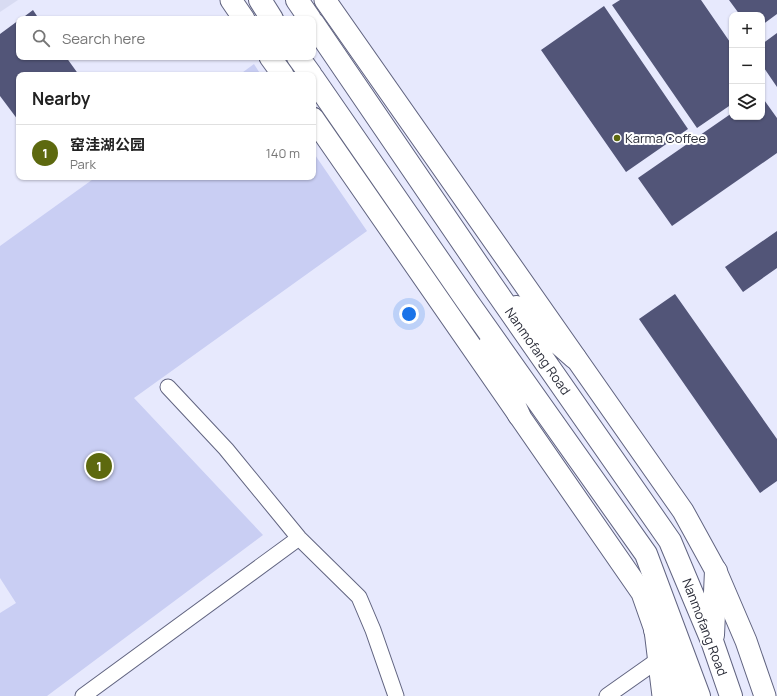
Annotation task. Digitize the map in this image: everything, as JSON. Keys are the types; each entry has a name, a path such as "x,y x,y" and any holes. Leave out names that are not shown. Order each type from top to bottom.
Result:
{"main road":[{"path":"260,0 270,16"},
{"path":"297,0 308,16"},
{"name":"Nanmofang Road","path":"316,28 491,284 670,541 712,641 731,696"},
{"path":"300,60 309,72"},
{"path":"316,82 467,301 646,554 699,696"},
{"path":"491,284 575,358"},
{"path":"467,301 519,416"},
{"path":"712,641 716,571"},
{"path":"655,630 681,696"}],"street":[{"path":"232,0 242,16"},
{"path":"325,0 683,512 716,571 746,641 765,696"},
{"path":"272,60 281,72"},
{"path":"316,122 642,593 655,630 663,696"},
{"path":"168,387 226,449 299,538 359,597 373,630 396,696"},
{"path":"83,696 299,538"},
{"path":"607,696 658,660"}],"shaded area":[{"path":"0,0 18,0 0,12"},
{"path":"254,64 259,72 243,72"},
{"path":"316,156 367,231 134,398 263,535 47,696 0,696 0,613 16,603 0,578 0,246 92,180 316,180"}],"building":[{"path":"620,0 701,0 729,41 729,106 697,128 612,5"},
{"path":"729,0 777,0 777,14 765,23 765,12 738,12"},
{"path":"604,6 688,129 626,172 541,50"},
{"path":"33,10 37,16 25,16"},
{"path":"16,22 16,60 68,60 77,72 16,72 16,117 0,96 0,34"},
{"path":"777,33 777,87 765,69 765,42"},
{"path":"765,101 777,118 777,153 672,226 638,178 729,115 729,120 765,120"},
{"path":"777,231 777,268 743,292 725,267"},
{"path":"675,294 777,439 777,481 760,493 639,319"}],"place":[{"name":"Karma Coffee","path":"617,138"},
{"name":"窑洼湖公园","path":"99,466"}]}
